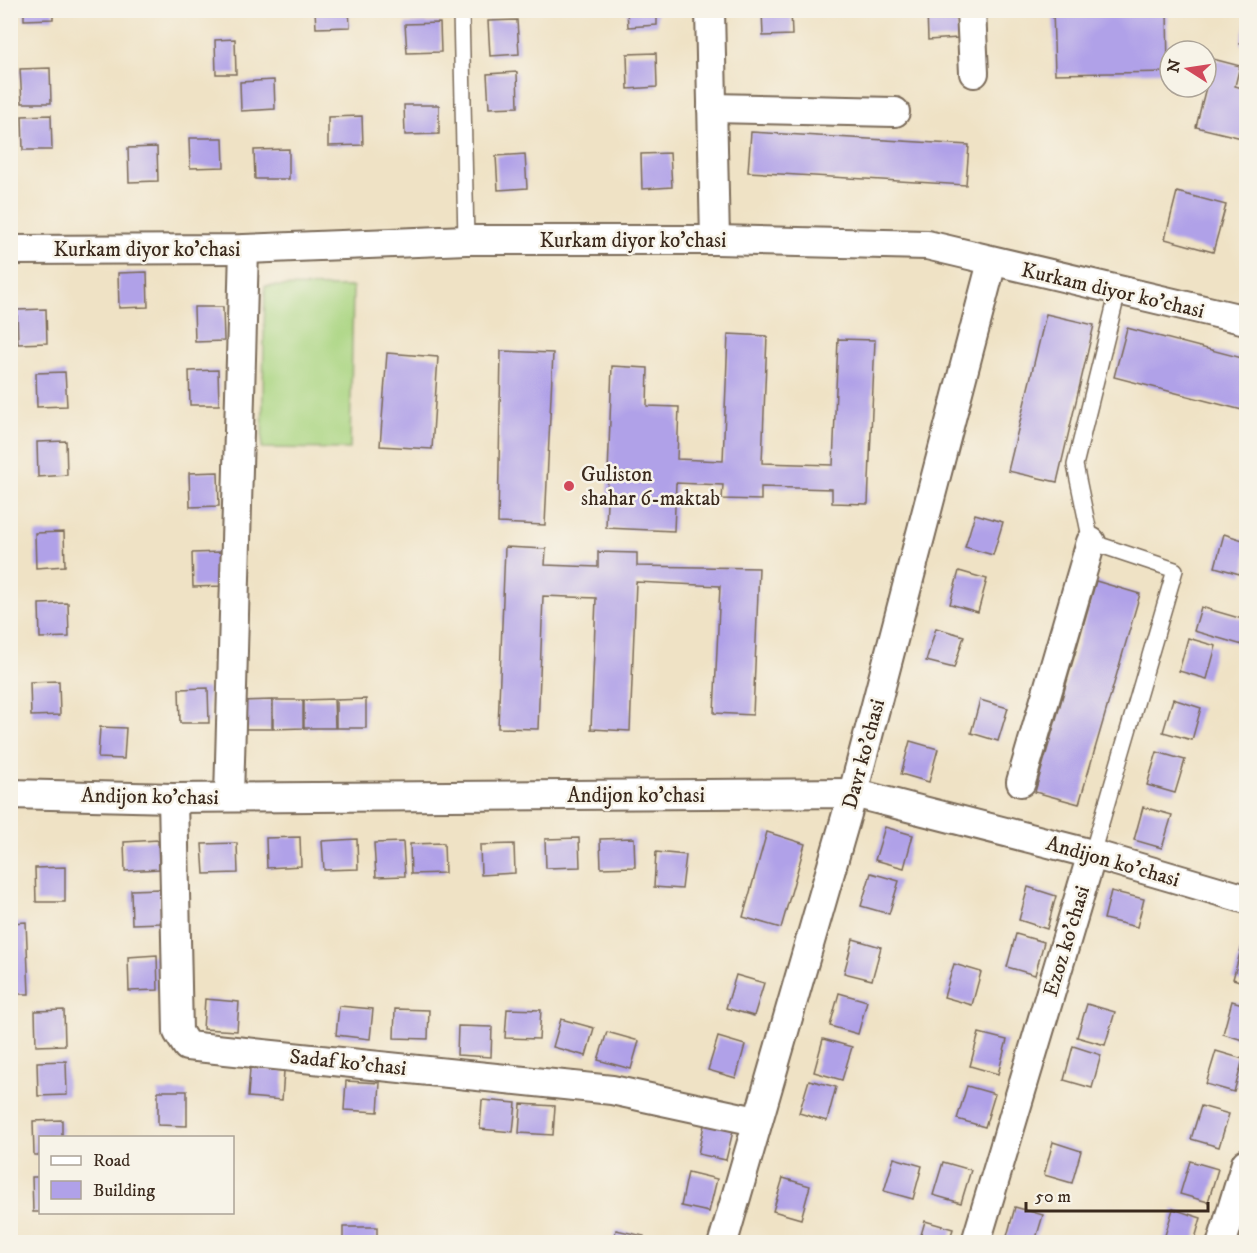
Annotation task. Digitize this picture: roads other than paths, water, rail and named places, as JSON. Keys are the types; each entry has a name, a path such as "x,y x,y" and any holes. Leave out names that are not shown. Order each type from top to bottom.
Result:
{"street":[{"path":"710,10 715,240"},
{"path":"971,10 974,73"},
{"path":"712,108 895,112"},
{"name":"Kurkam diyor ko'chasi","path":"10,250 244,249 466,240 715,240 927,245 1246,320"},
{"path":"229,797 244,249"},
{"name":"Davr ko'chasi","path":"723,1242 756,1121 853,793 992,262"},
{"path":"1021,782 1091,542"},
{"name":"Andijon ko'chasi","path":"10,794 174,798 853,793 1092,854 1246,899"},
{"name":"Sadaf ko'chasi","path":"174,798 178,1032 187,1046 612,1090 756,1121"},
{"name":"Ezoz ko'chasi","path":"976,1242 1092,854"},
{"path":"1222,1242 1246,1163"}],"lane":[{"path":"461,10 466,240"},
{"path":"1091,542 1075,465 1118,291"},
{"name":"Ezoz ko'chasi","path":"1091,542 1175,570 1092,854"}],"place":[{"name":"Guliston shahar 6-maktab","path":"569,486"}]}
